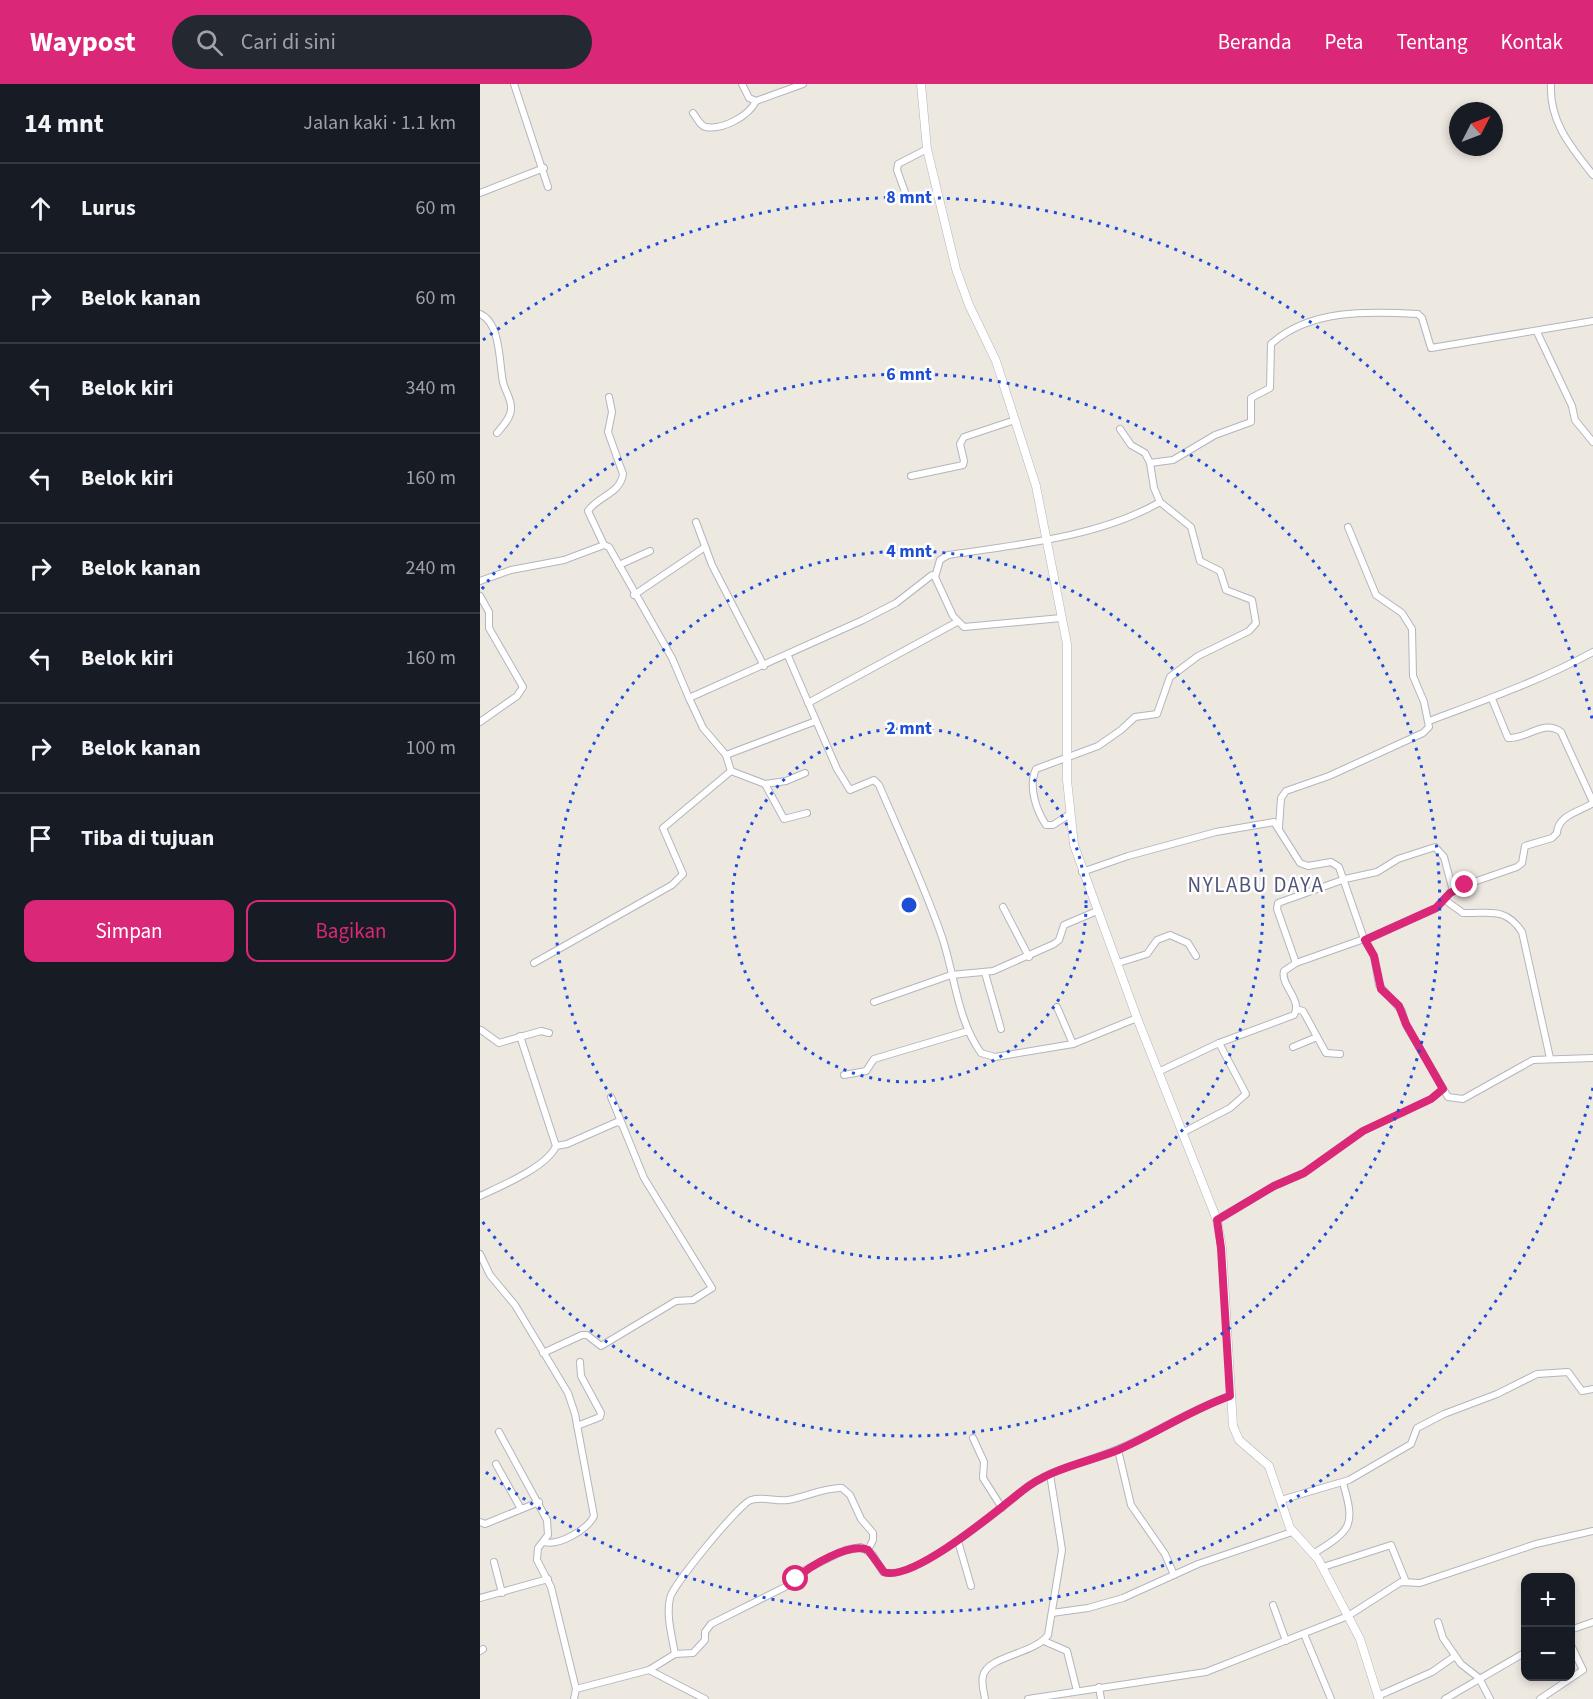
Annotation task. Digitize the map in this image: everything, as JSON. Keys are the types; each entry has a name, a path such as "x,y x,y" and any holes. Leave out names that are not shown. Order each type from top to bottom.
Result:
{"street":[{"path":"514,84 544,168 548,187"},
{"path":"742,84 749,98 756,101"},
{"path":"693,113 702,125 707,127 726,124 745,114 756,101 803,84"},
{"path":"921,84 927,149 956,269 969,305 996,361 1036,486 1068,664 1067,756 1074,845 1137,1018 1217,1220 1221,1248 1230,1396 1236,1435 1269,1466 1292,1532 1323,1567 1366,1653 1379,1697 1432,1672 1455,1656"},
{"path":"1551,84 1551,104 1559,128 1593,175"},
{"path":"905,192 897,170 898,164 927,149"},
{"path":"480,193 544,168"},
{"path":"1150,463 1173,460 1215,435 1251,422 1251,398 1270,388 1269,346 1299,324 1367,313 1418,314 1422,318 1431,348 1456,342 1537,332 1593,321"},
{"path":"480,314 488,318 495,334 503,380 511,404 510,415 497,434"},
{"path":"1537,332 1572,406 1573,416 1593,442"},
{"path":"609,397 612,412 608,432 623,474 622,480 612,493 588,511 604,545 611,549 634,595 672,658 703,728 726,755 731,771"},
{"path":"911,476 963,465 960,444 964,437 1015,420"},
{"path":"1070,814 1053,825 1046,825 1036,805 1032,782 1036,769 1098,746 1135,717 1157,714 1170,677 1198,656 1249,631 1256,623 1252,600 1226,590 1220,571 1202,563 1198,557 1191,527 1160,502 1154,488 1150,463 1145,453 1131,445 1120,429"},
{"path":"1061,618 967,628 957,622 935,577 940,560 948,555 1044,539 1122,520 1160,502"},
{"path":"696,522 705,547 764,666"},
{"path":"1279,827 1281,798 1286,791 1329,776 1427,731 1429,721 1413,676 1412,629 1402,614 1377,595 1348,527"},
{"path":"480,581 511,570 564,560 604,545"},
{"path":"634,595 705,547"},
{"path":"619,565 651,551"},
{"path":"689,698 788,656 896,603 931,576 935,577"},
{"path":"480,597 489,612 489,628 523,687 517,696 480,722"},
{"path":"808,703 957,622"},
{"path":"1429,721 1492,699 1567,668 1593,652"},
{"path":"788,656 837,769 850,790 871,781 879,785 925,889 943,941 968,1031 981,1053 989,1057 1073,1044 1137,1018"},
{"path":"1158,1072 1219,1043 1293,1015 1296,1009 1283,974 1296,963 1405,924 1440,906 1454,891 1488,875 1517,867 1522,862 1525,846 1552,838 1557,833 1557,824 1561,819 1593,803 1561,732 1551,726 1515,739 1508,738 1492,699"},
{"path":"726,755 816,721"},
{"path":"731,771 765,784 786,781 805,773"},
{"path":"534,963 672,885 683,871 663,828 731,771"},
{"path":"765,784 784,819 807,813"},
{"path":"1082,872 1128,856 1216,832 1268,821 1279,827 1300,863 1308,866 1331,862 1339,867 1365,940 1374,956 1381,989 1399,1006 1406,1024 1443,1089 1454,1100 1463,1099 1533,1060 1593,1058"},
{"path":"1296,963 1277,904 1345,879 1377,872 1398,859 1437,847 1444,857 1454,891"},
{"path":"1445,900 1463,913 1493,911 1511,919 1522,932 1550,1058"},
{"path":"1003,907 1029,957"},
{"path":"874,1002 951,975 985,973 1029,957 1059,940 1064,925 1097,911"},
{"path":"1118,963 1147,954 1157,940 1170,935 1188,943 1196,956"},
{"path":"985,973 1001,1029"},
{"path":"1057,1007 1073,1044"},
{"path":"1296,1009 1303,1011 1326,1053 1340,1054"},
{"path":"481,1030 499,1042 541,1030 549,1033"},
{"path":"844,1075 866,1071 874,1059 968,1031"},
{"path":"520,1036 556,1146"},
{"path":"1293,1047 1317,1037"},
{"path":"1182,1133 1230,1108 1246,1094 1219,1043"},
{"path":"1217,1220 1274,1186 1304,1173 1363,1131 1431,1099 1443,1089"},
{"path":"543,1353 582,1335 587,1335 601,1346 676,1301 693,1300 712,1288 644,1178 611,1097"},
{"path":"480,1196 529,1170 547,1157 556,1146 567,1144 617,1122 622,1124"},
{"path":"480,1254 492,1278 515,1305 563,1383 577,1426 594,1516 584,1529 555,1544 544,1542"},
{"path":"577,1426 600,1417 601,1413 581,1376 580,1362"},
{"path":"1281,1500 1343,1483 1411,1444 1420,1426 1461,1407 1497,1395 1531,1376 1544,1372 1568,1372 1582,1391 1593,1389"},
{"path":"576,1689 650,1670 675,1654 693,1653 705,1640 705,1632 711,1624 791,1584 805,1570 845,1550 861,1547 868,1550 884,1572 892,1574 911,1567 958,1541 1028,1486 1050,1474 1118,1450 1191,1411 1230,1396"},
{"path":"499,1432 549,1526 548,1535 538,1548 537,1560 548,1579 576,1689 574,1699"},
{"path":"973,1438 984,1462 983,1478 1002,1508"},
{"path":"1118,1450 1131,1505 1165,1554 1174,1575"},
{"path":"496,1464 521,1509"},
{"path":"985,1699 982,1677 989,1665 1040,1645 1048,1635 1062,1550 1050,1474"},
{"path":"1313,1554 1335,1540 1350,1522 1343,1483"},
{"path":"675,1654 669,1613 670,1594 708,1547 721,1526 742,1505 751,1500 786,1500 842,1488 850,1495 861,1519 873,1533 873,1540 868,1550"},
{"path":"480,1522 485,1524 538,1502"},
{"path":"1028,1699 1206,1672 1348,1616 1395,1585 1406,1582 1420,1583 1536,1544 1593,1531"},
{"path":"1052,1613 1088,1608 1123,1598 1198,1564 1292,1532"},
{"path":"958,1541 971,1586"},
{"path":"1323,1567 1391,1545 1406,1582"},
{"path":"494,1562 502,1593"},
{"path":"480,1598 548,1579"},
{"path":"1273,1605 1286,1641"},
{"path":"1438,1622 1443,1638 1455,1656 1470,1673 1479,1678 1490,1699"},
{"path":"1575,1627 1593,1622"},
{"path":"1304,1634 1331,1699"},
{"path":"1044,1641 1067,1651 1077,1690"},
{"path":"1575,1653 1583,1670 1575,1675"},
{"path":"1445,1699 1521,1655"},
{"path":"650,1670 705,1699"},
{"path":"1540,1699 1567,1681"},
{"path":"1100,1687 1101,1699"},
{"path":"1461,1691 1465,1699"}],"district":[{"name":"NYLABU DAYA","path":"1256,885"}],"route":[{"path":"796,1579 805,1570 853,1547 868,1550 887,1574 901,1572 958,1541 1038,1480 1074,1464 1118,1450 1191,1411 1230,1396 1220,1233 1217,1220 1274,1186 1314,1167 1349,1139 1431,1099 1443,1089 1406,1024 1399,1006 1385,995 1378,985 1374,956 1365,940 1405,924 1440,906 1450,893 1465,885"}]}
